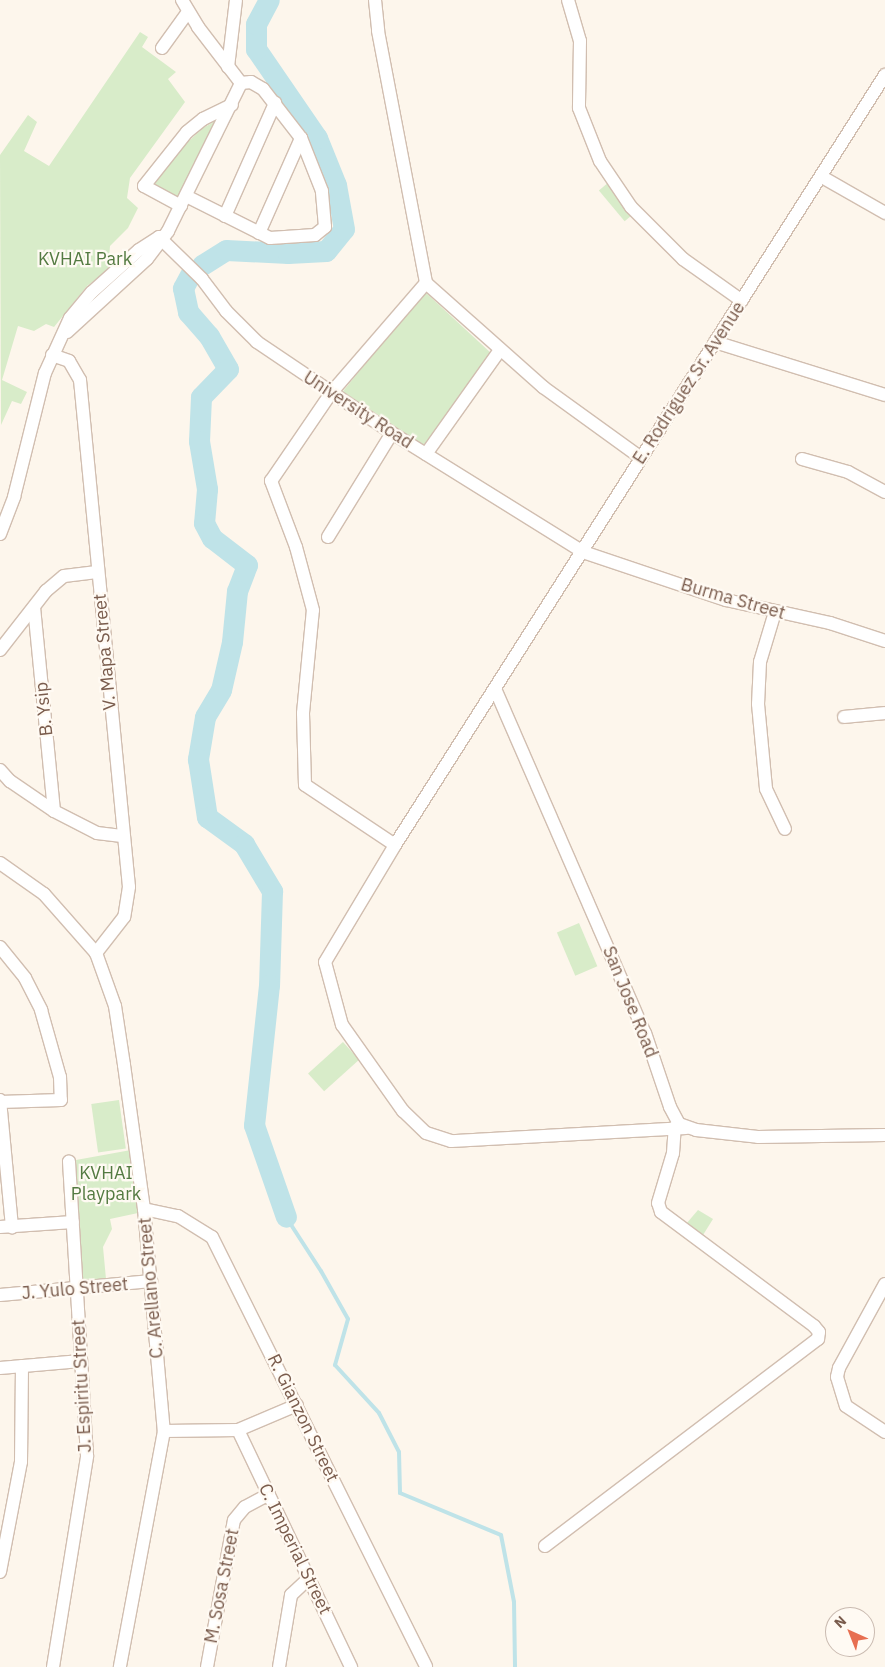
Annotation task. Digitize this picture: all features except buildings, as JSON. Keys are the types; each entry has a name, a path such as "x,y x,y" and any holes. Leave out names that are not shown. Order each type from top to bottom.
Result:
{"street":[{"path":"228,67 236,0"},
{"path":"375,0 378,31 426,283 543,387 641,458"},
{"path":"568,0 580,41 579,108 600,161 631,207 683,259 742,301"},
{"path":"162,48 185,6 241,83 257,84 275,103 301,138 322,191 326,226 315,235 279,239 259,233 225,216 144,186 187,132 216,111 232,105"},
{"name":"E. Rodriguez Sr. Avenue","path":"680,1128 451,1141 426,1134 403,1111 342,1025 325,968 327,956 395,845 496,691 641,458 822,177 885,75"},
{"path":"0,534 14,497 28,435 52,355 84,300 139,250 160,238 183,201 232,105 241,83"},
{"path":"225,216 275,103"},
{"path":"259,233 301,138"},
{"path":"822,177 885,213"},
{"name":"University Road","path":"160,238 188,263 226,311 257,342 392,433 582,552"},
{"path":"395,845 308,788 304,780 303,713 313,610 296,547 271,481 331,393 426,283"},
{"path":"715,342 885,394"},
{"path":"426,454 500,350"},
{"name":"V. Mapa Street","path":"52,355 69,361 80,380 128,902 114,933 96,953"},
{"path":"328,537 392,433"},
{"path":"802,459 848,472 885,492"},
{"name":"Burma Street","path":"582,552 726,600 830,623 885,641"},
{"path":"0,650 34,607 64,576 98,572"},
{"name":"B. Ysip","path":"34,607 54,811"},
{"path":"775,612 760,662 758,704 766,789 785,829"},
{"name":"San Jose Road","path":"496,691 645,1033 670,1107 680,1128"},
{"path":"844,717 885,713"},
{"path":"0,770 10,781 54,811 96,833 122,836"},
{"name":"C. Arellano Street","path":"0,863 44,894 96,953 115,1006 144,1209 164,1431 120,1667"},
{"path":"0,947 25,978 41,1010 60,1077 61,1100 0,1101 6,1227 73,1222"},
{"path":"545,1546 818,1339 819,1332 814,1326 661,1212 658,1203 680,1128 758,1136 885,1135"},
{"name":"J. Espiritu Street","path":"53,1667 87,1456 69,1162"},
{"name":"R. Gianzon Street","path":"144,1209 178,1216 212,1238 297,1405 426,1667"},
{"name":"J. Yulo Street","path":"0,1295 151,1281"},
{"path":"885,1284 839,1368 837,1377 846,1406 885,1432"},
{"path":"0,1368 81,1361"},
{"path":"0,1572 21,1462 22,1366"},
{"path":"164,1431 238,1430 297,1405"},
{"name":"C. Imperial Street","path":"238,1430 351,1667"},
{"name":"M. Sosa Street","path":"207,1667 234,1520 245,1507 269,1494"},
{"path":"279,1667 291,1595 310,1578"}],"green space":[{"name":"KVHAI Park","path":"140,32 148,37 142,47 176,72 168,79 185,102 130,178 127,198 138,208 128,228 110,246 108,270 87,286 54,327 46,324 34,331 18,326 2,380 27,392 21,404 12,401 1,425 0,155 28,115 37,122 24,151 49,166"},
{"path":"219,119 179,198 153,184 178,151 203,128"},
{"path":"615,177 641,208 625,221 599,190"},
{"path":"424,291 492,354 422,447 340,395"},
{"path":"579,923 597,966 575,976 557,932"},
{"path":"343,1042 359,1060 324,1091 308,1073"},
{"path":"119,1100 126,1149 98,1152 91,1104"},
{"name":"KVHAI Playpark","path":"131,1150 138,1213 110,1219 112,1229 103,1247 106,1279 83,1282 76,1160"},
{"path":"698,1210 713,1219 703,1235 686,1224"}],"waterway":[{"path":"202,265 226,250 288,253 326,251 344,229 336,185 317,138 256,49 256,24 269,0"},
{"path":"190,275 183,288 188,312 209,336 228,369 201,397 199,441 207,489 204,523 212,538 247,565 237,591 232,642 221,690 205,717 198,759 207,817 244,844 272,891 269,985 254,1125 286,1217"},
{"path":"286,1217 321,1271 348,1319 335,1365 379,1413 399,1452 400,1493 501,1535 514,1602 515,1667"}]}
